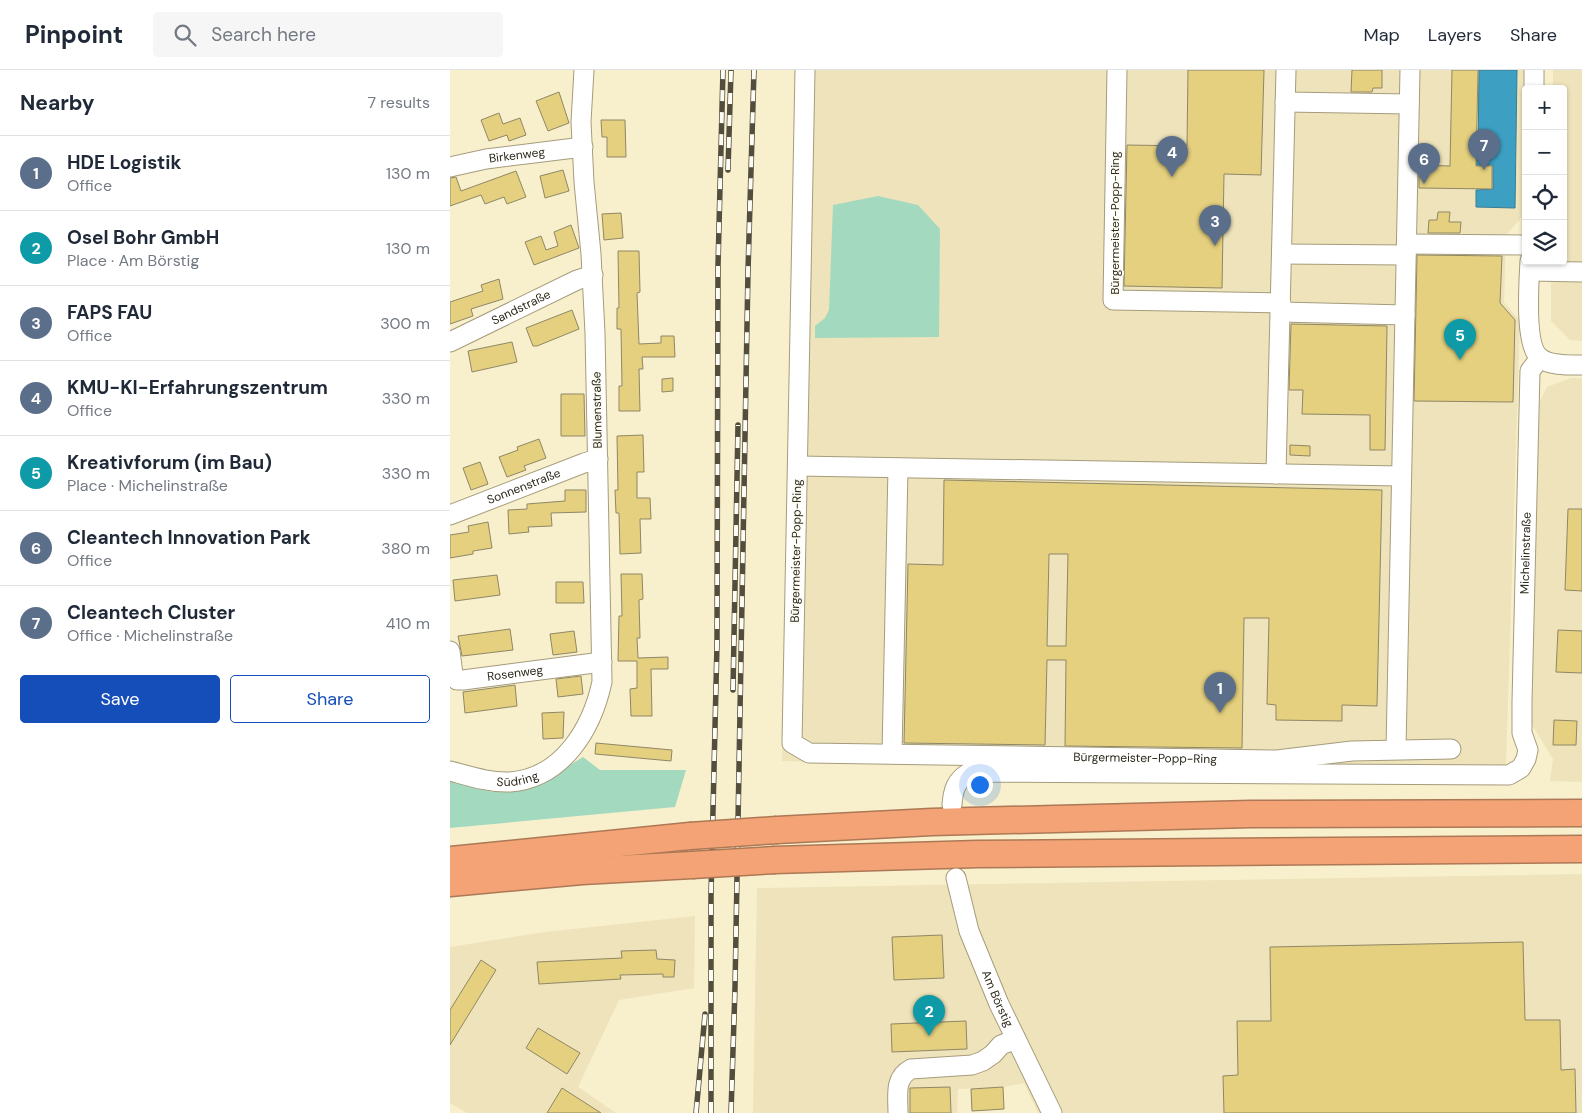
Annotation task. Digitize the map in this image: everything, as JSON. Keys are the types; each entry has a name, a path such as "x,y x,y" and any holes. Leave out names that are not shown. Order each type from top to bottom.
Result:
{"highway":[{"path":"450,860 690,836 978,820 1251,814 1582,813"},
{"path":"450,883 582,871 775,860 978,854 1526,851 1582,849"}],"street":[{"name":"Blumenstraße","path":"576,745 592,718 602,682 593,275 583,147 582,105 584,70"},
{"name":"Bürgermeister-Popp-Ring","path":"805,70 792,743 808,752 1277,760 1352,751 1451,749"},
{"name":"Bürgermeister-Popp-Ring","path":"1117,70 1113,300 1281,308"},
{"path":"1276,474 1286,70"},
{"path":"1396,749 1410,70"},
{"path":"1534,70 1534,85"},
{"path":"1285,102 1409,104"},
{"name":"Birkenweg","path":"450,167 486,160 583,147"},
{"path":"1282,254 1522,245"},
{"path":"1582,272 1530,266 1530,331 1532,347 1540,358 1556,364 1582,366"},
{"name":"Sandstraße","path":"450,342 577,280 593,275"},
{"path":"1281,308 1404,314"},
{"name":"Michelinstraße","path":"952,805 956,784 963,776 970,772 1509,775 1521,768 1528,750 1522,733 1525,702 1530,371 1540,358"},
{"name":"Sonnenstraße","path":"450,515 598,459"},
{"name":"Bürgermeister-Popp-Ring","path":"798,466 1401,476"},
{"path":"892,754 898,468"},
{"name":"Rosenweg","path":"450,651 453,674 457,680 602,662"},
{"name":"Südring","path":"450,771 498,782 522,780 545,770 576,745"},
{"name":"Am Börstig","path":"956,878 968,931 999,1004 1052,1113"},
{"path":"898,1113 900,1078 904,1072 911,1069 972,1065 983,1061 1002,1045 1016,1039"}],"shaded area":[{"path":"796,70 1524,70 1524,85 1522,85 1522,217 1506,235 1504,302 1520,321 1506,765 1151,769 782,761"},
{"path":"1553,70 1582,70 1582,341 1570,340 1551,321 1551,265 1567,265 1567,85 1553,85"},
{"path":"1571,378 1582,378 1582,782 1550,781 1553,759 1531,723 1535,411 1547,387"},
{"path":"1582,874 1582,1113 1038,1113 1024,1083 1003,1087 958,1089 957,1113 753,1113 757,888"},
{"path":"695,916 694,988 619,1000 578,1087 616,1113 467,1113 450,1103 450,947 545,932"}],"green space":[{"path":"878,196 918,205 940,229 939,337 815,338 815,326 825,318 829,310 833,205"},
{"path":"583,757 600,770 686,770 675,807 450,828 450,780 487,791 511,792 533,786"}],"water":[{"path":"1479,70 1517,70 1515,208 1476,207 1476,190 1493,189 1493,165 1469,165 1469,158 1478,157"}],"building":[{"path":"1188,70 1264,70 1261,175 1224,174 1222,288 1124,286 1127,145 1187,146"},
{"path":"1352,70 1382,70 1382,88 1373,88 1372,92 1351,92"},
{"path":"1452,70 1478,70 1476,166 1492,166 1492,189 1419,188 1419,165 1450,166"},
{"path":"559,92 569,123 548,131 536,101"},
{"path":"499,113 503,124 520,118 526,135 509,141 507,135 489,141 481,120"},
{"path":"601,120 625,120 626,157 607,157 607,137 602,137"},
{"path":"563,170 569,191 545,198 540,176"},
{"path":"516,171 526,197 507,204 504,197 485,204 481,195 450,206 450,178 456,177 461,191"},
{"path":"1438,212 1450,212 1449,222 1461,222 1460,233 1428,233 1429,220 1437,220"},
{"path":"621,213 623,238 604,240 602,214"},
{"path":"571,225 579,248 534,265 525,242 541,236 546,250 558,246 554,232"},
{"path":"618,251 639,251 640,292 637,293 639,344 661,343 661,336 674,336 675,357 642,357 643,369 639,369 640,411 619,411 619,386 622,386 621,329 617,329 617,308 619,308"},
{"path":"1417,255 1502,256 1500,303 1515,320 1513,402 1414,401"},
{"path":"499,279 503,299 471,309 473,316 450,324 450,302 483,291 481,285"},
{"path":"572,310 579,329 533,346 526,328"},
{"path":"1291,324 1387,326 1385,450 1370,450 1370,415 1302,414 1303,390 1289,390"},
{"path":"512,342 517,362 472,372 468,351"},
{"path":"673,378 673,391 662,392 662,379"},
{"path":"561,394 584,394 585,436 561,436"},
{"path":"643,435 644,472 637,472 637,498 650,498 651,519 640,519 641,553 620,554 619,513 616,513 615,490 618,490 617,436"},
{"path":"539,439 546,458 524,466 526,470 507,477 499,457 518,450 517,447"},
{"path":"1290,445 1310,446 1310,456 1290,455"},
{"path":"480,462 488,484 471,490 463,468"},
{"path":"944,480 1382,490 1377,706 1342,705 1342,721 1276,720 1276,705 1267,704 1269,618 1244,618 1242,748 1065,746 1066,660 1047,660 1045,745 904,743 908,564 943,565","holes":["1049,554 1068,554 1066,646 1047,646"]},
{"path":"565,490 586,490 586,512 551,513 552,526 528,527 529,532 509,534 508,510 527,509 527,504 565,501"},
{"path":"1568,509 1582,509 1582,591 1565,590"},
{"path":"488,522 492,548 450,558 450,535 469,532 468,526"},
{"path":"621,574 642,574 643,599 639,600 640,638 637,638 638,658 668,657 668,669 651,669 652,716 631,716 630,689 637,688 637,661 618,661 619,616 622,616"},
{"path":"497,575 500,595 455,601 453,580"},
{"path":"556,582 583,582 584,603 556,603"},
{"path":"510,629 513,650 462,656 458,636"},
{"path":"1558,630 1582,631 1582,673 1556,672"},
{"path":"574,631 577,652 553,655 550,634"},
{"path":"581,676 583,694 558,697 556,679"},
{"path":"515,685 517,706 465,713 463,692"},
{"path":"564,712 563,738 543,739 542,713"},
{"path":"1554,720 1577,721 1576,745 1553,745"},
{"path":"596,743 672,750 671,761 595,754"},
{"path":"942,935 944,978 894,980 892,937"},
{"path":"1523,942 1525,1020 1560,1020 1561,1070 1575,1069 1576,1113 1224,1113 1223,1076 1238,1075 1237,1021 1271,1021 1270,947"},
{"path":"656,950 657,959 675,960 674,977 663,977 663,974 620,975 621,979 539,984 537,962 622,958 621,951"},
{"path":"481,960 496,970 450,1045 450,1010"},
{"path":"966,1021 967,1049 892,1052 891,1024"},
{"path":"538,1028 580,1053 567,1074 526,1048"},
{"path":"950,1087 951,1113 910,1113 910,1088"},
{"path":"1003,1087 1004,1109 972,1111 971,1089"},
{"path":"562,1088 601,1113 547,1113"}],"railway":[{"path":"711,1113 711,894 717,644 718,266 723,70"},
{"path":"728,170 731,70"},
{"path":"731,1113 748,271 754,70"},
{"path":"733,690 738,425"},
{"path":"696,1113 705,1014"}],"place":[{"name":"Cleantech Cluster","path":"1484,170"},
{"name":"KMU-KI-Erfahrungszentrum","path":"1172,177"},
{"name":"Cleantech Innovation Park","path":"1424,184"},
{"name":"FAPS FAU","path":"1215,246"},
{"name":"Kreativforum (im Bau)","path":"1460,360"},
{"name":"HDE Logistik","path":"1220,713"},
{"name":"Osel Bohr GmbH","path":"929,1036"}]}
